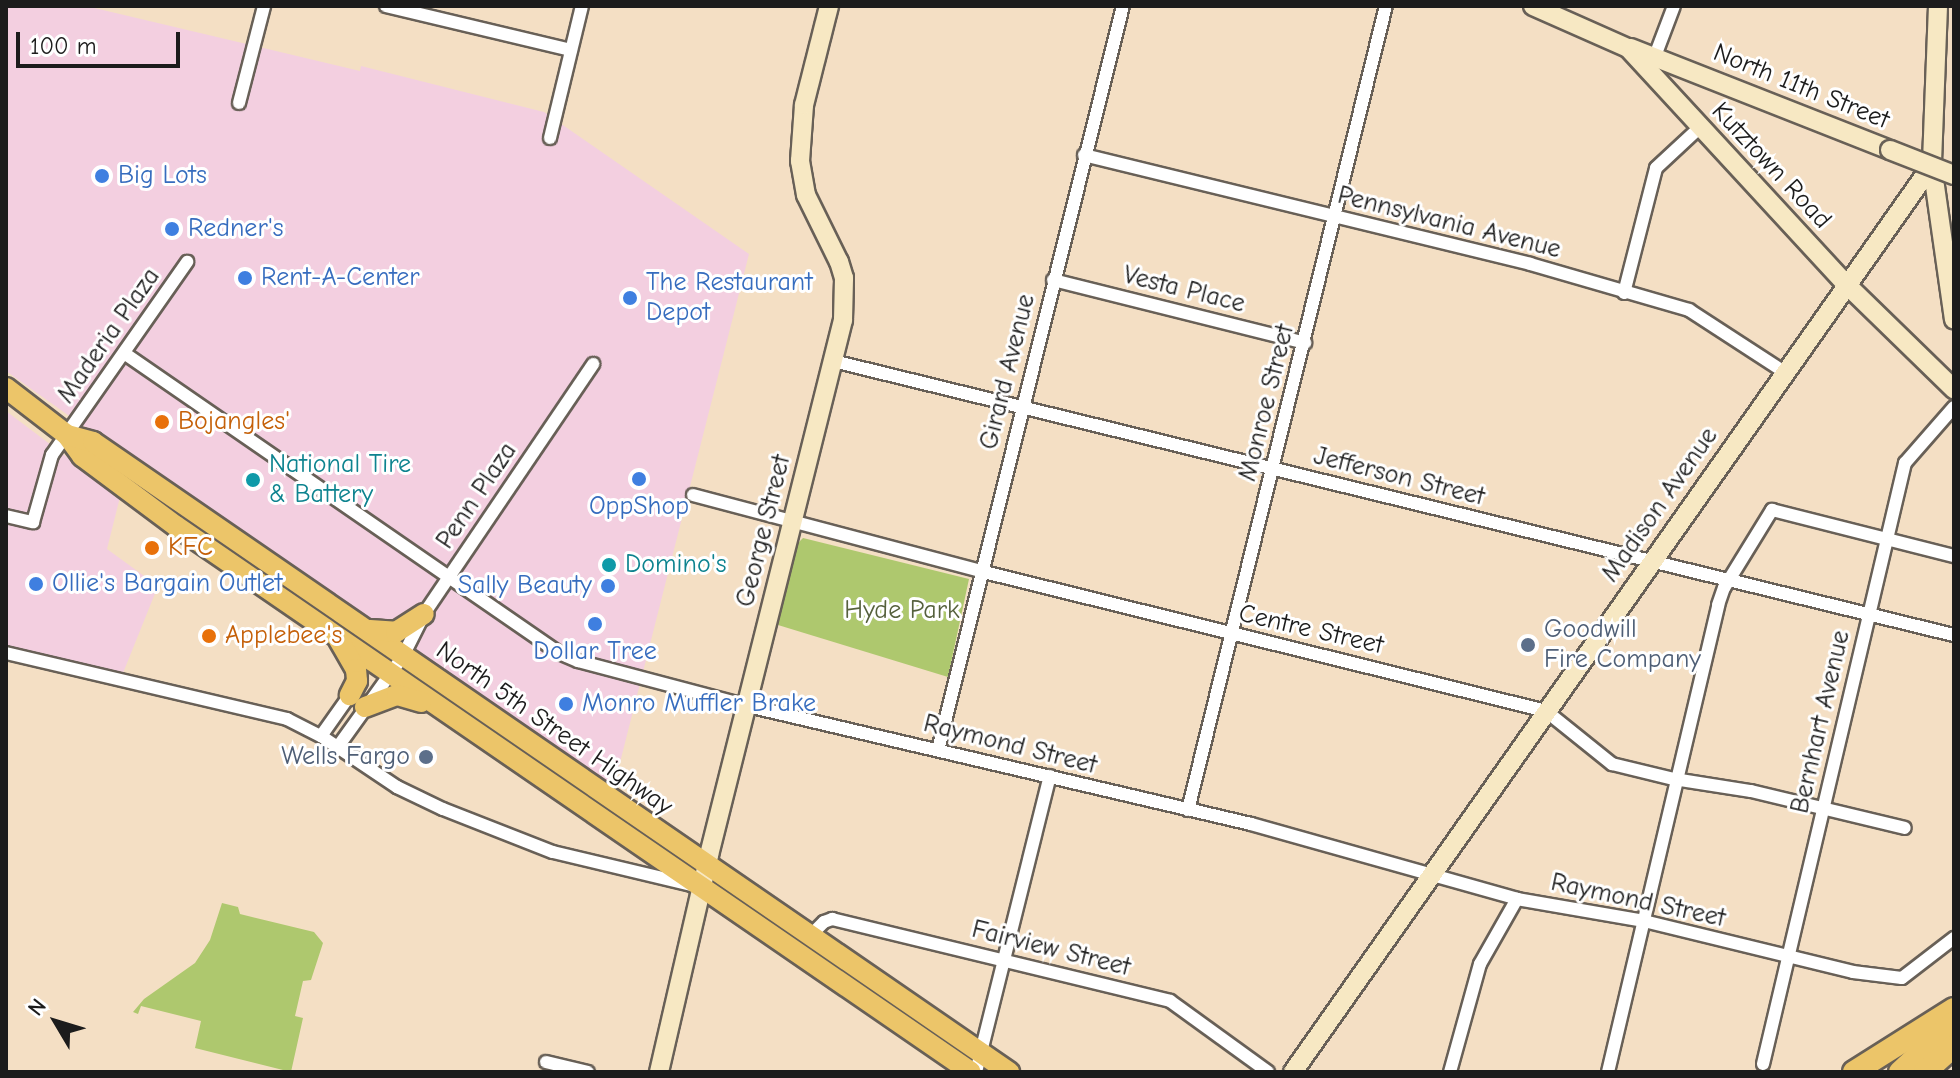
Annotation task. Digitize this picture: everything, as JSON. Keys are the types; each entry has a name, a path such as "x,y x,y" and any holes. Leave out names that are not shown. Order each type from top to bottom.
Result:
{"highway":[{"path":"1854,1072 1954,1009"},
{"path":"1900,1072 1954,1022"},
{"path":"1925,1072 1954,1046"}],"main road":[{"name":"North 5th Street Highway","path":"6,388 67,435 82,456 228,562 335,633 434,678 810,936 976,1066"},
{"name":"North 5th Street Highway","path":"67,435 93,442 366,630 389,658 439,707 701,887 976,1066 1009,1072"},
{"path":"366,630 396,632 420,623 415,654 434,678"},
{"path":"335,633 356,669 358,701 397,695 439,707"}],"street":[{"path":"239,103 264,6"},
{"path":"386,6 571,50"},
{"path":"550,138 582,6"},
{"name":"George Street","path":"659,1072 706,866 843,320 844,278 832,244 806,195 800,161 802,114 829,6"},
{"name":"Girard Avenue","path":"938,750 980,571 1123,6"},
{"name":"Monroe Street","path":"1188,810 1386,6"},
{"name":"Kutztown Road","path":"1533,6 1628,48 1848,286 1954,389"},
{"path":"1655,56 1674,6"},
{"path":"1938,6 1932,165 1954,319"},
{"name":"North 11th Street","path":"1628,48 1954,175"},
{"path":"1624,293 1656,168 1699,128"},
{"name":"Pennsylvania Avenue","path":"1084,155 1530,264 1689,310 1786,373"},
{"name":"Madison Avenue","path":"1293,1072 1932,165"},
{"name":"Maderia Plaza","path":"6,516 33,522 52,455 187,262"},
{"name":"Vesta Place","path":"1053,280 1305,343"},
{"name":"Raymond Street","path":"124,353 567,657 748,706 1327,844 1517,899 1644,921 1853,972 1902,978 1954,938"},
{"name":"Jefferson Street","path":"833,361 1954,635"},
{"name":"Penn Plaza","path":"389,658 420,623 593,364"},
{"name":"Bernhart Avenue","path":"1763,1064 1905,463 1954,407"},
{"name":"Centre Street","path":"693,495 980,571 1546,711 1612,764 1674,779 1751,791 1905,828"},
{"path":"1608,1072 1674,779 1718,605 1724,588 1732,580 1772,510 1954,556"},
{"path":"6,653 280,717 321,736 397,787 553,852 701,887"},
{"path":"321,736 358,701 389,658"},
{"path":"337,748 358,701 389,658"},
{"path":"976,1066 1006,961 1050,776"},
{"path":"1450,1072 1480,964 1517,899"},
{"name":"Fairview Street","path":"810,936 824,922 832,919 1178,1004 1268,1072"},
{"path":"546,1062 588,1072"}],"shaded area":[{"path":"6,6 86,6 360,71 361,66 544,112 749,254 612,794 420,655 409,640 400,651 6,371"},
{"path":"6,411 120,497 107,549 158,586 123,673 6,647"}],"green space":[{"name":"Hyde Park","path":"803,538 969,579 948,677 778,625 797,544"},
{"path":"222,903 238,907 240,914 314,932 323,943 311,980 303,981 295,1016 303,1018 291,1072 195,1048 201,1021 141,1006 138,1014 133,1012 144,999 195,963 210,940"}],"place":[{"name":"Big Lots","path":"102,176"},
{"name":"Redner's","path":"172,229"},
{"name":"Rent-A-Center","path":"245,278"},
{"name":"The Restaurant Depot","path":"630,298"},
{"name":"Bojangles'","path":"162,422"},
{"name":"OppShop","path":"639,479"},
{"name":"National Tire & Battery","path":"253,480"},
{"name":"KFC","path":"152,548"},
{"name":"Domino's","path":"609,565"},
{"name":"Ollie's Bargain Outlet","path":"36,584"},
{"name":"Sally Beauty","path":"608,586"},
{"name":"Dollar Tree","path":"595,624"},
{"name":"Applebee's","path":"209,636"},
{"name":"Goodwill Fire Company","path":"1528,645"},
{"name":"Monro Muffler Brake","path":"566,704"},
{"name":"Wells Fargo","path":"426,757"}]}
